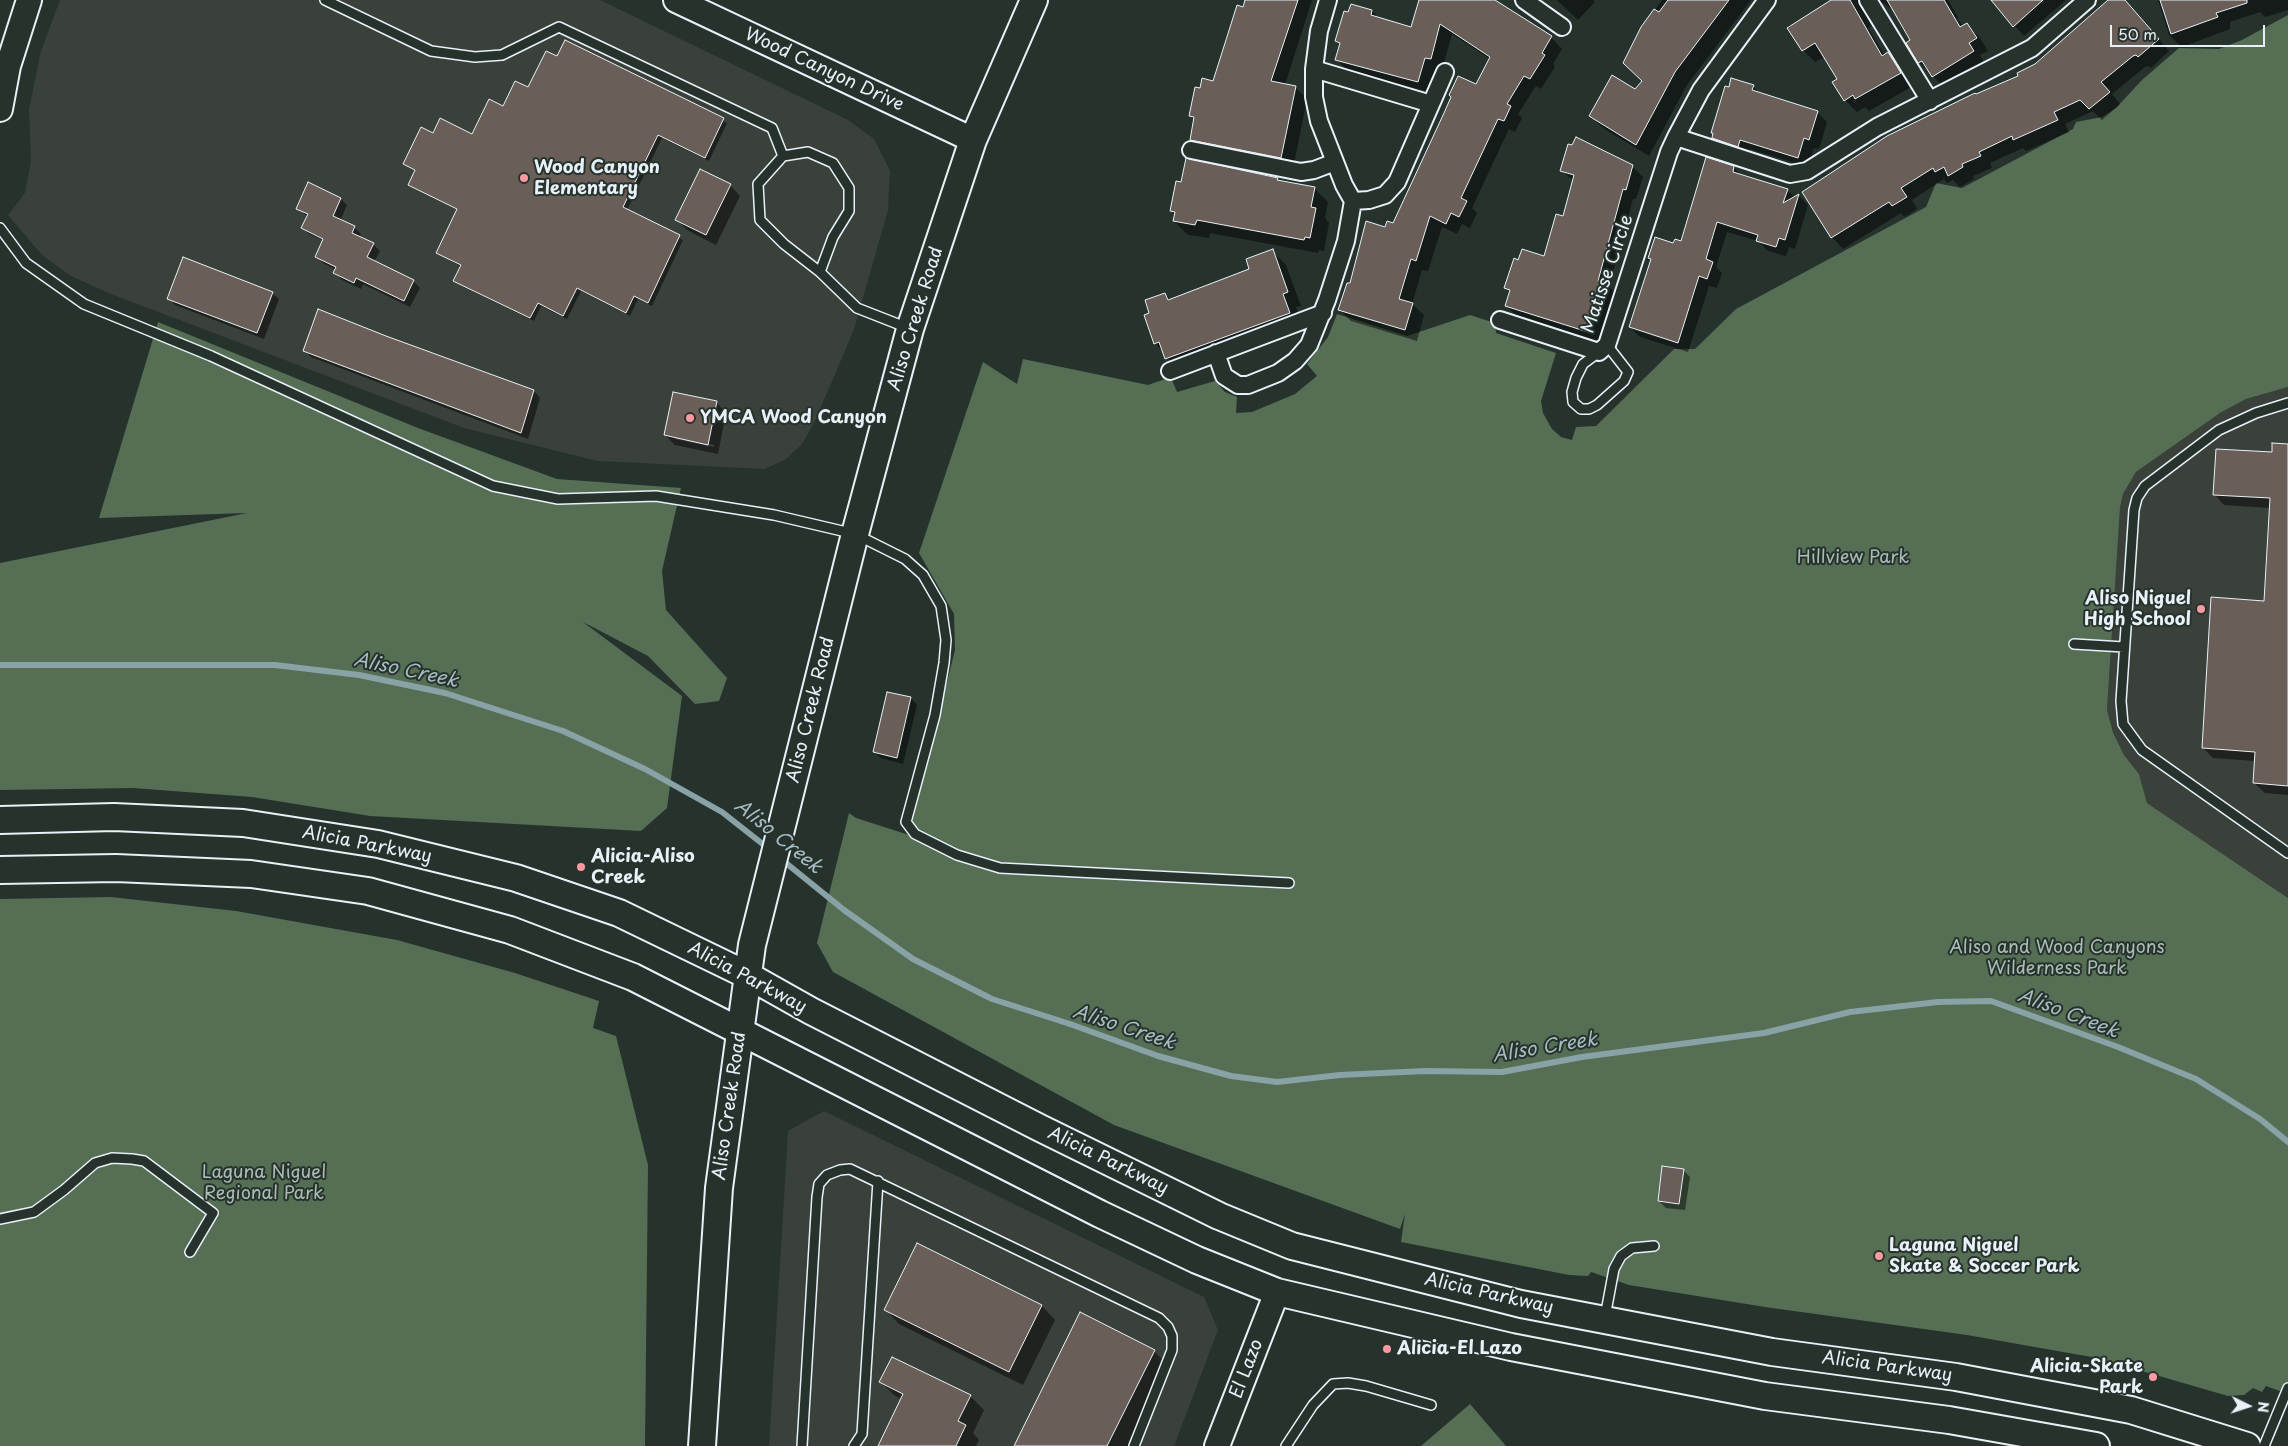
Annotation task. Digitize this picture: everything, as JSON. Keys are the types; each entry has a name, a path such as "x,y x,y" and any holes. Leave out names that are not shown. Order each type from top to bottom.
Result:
{"main road":[{"path":"0,109 8,66 29,0"},
{"name":"Wood Canyon Drive","path":"676,0 973,140"},
{"name":"Aliso Creek Road","path":"702,1446 719,1188 752,945 854,534 910,329 973,140 1034,0"},
{"name":"Alicia Parkway","path":"0,820 114,817 243,823 378,844 516,878 619,913 747,975 816,1014 1040,1128 1219,1216 1292,1246 1521,1304 1772,1352 1956,1376 2131,1410 2247,1446"},
{"path":"0,870 116,868 251,874 368,891 510,930 633,977 1100,1214 1197,1260 1277,1292 1511,1347 1765,1396 1949,1420 2096,1446"},
{"name":"El Lazo","path":"1217,1446 1277,1292"}],"street":[{"path":"1216,353 1224,376 1238,386 1248,385 1278,373 1295,361 1309,345 1323,313 1346,241 1353,201 1319,121 1314,97 1314,69 1319,31 1328,0"},
{"path":"1524,0 1562,27"},
{"name":"Matisse Circle","path":"1500,320 1603,349 1669,152 1676,137 1701,90 1767,0"},
{"path":"1868,0 1930,100"},
{"path":"1676,137 1790,174 1807,171 1878,127 2032,48 2087,0"},
{"path":"1314,69 1431,104"},
{"path":"1353,201 1370,200 1385,195 1397,182 1445,72"},
{"path":"1191,150 1301,172 1314,170 1335,162"},
{"path":"1170,371 1323,313"}],"lane":[{"path":"325,0 431,51 475,57 502,55 559,27 772,128 783,156"},
{"path":"820,272 833,237 849,211 849,188 833,163 808,152 783,156 758,184 760,220 784,244 820,272 857,308 910,329"},
{"path":"0,228 26,263 84,304 211,356 493,486 558,499 656,496 774,515 854,534 907,561 923,575 941,606 946,640 935,715 906,822 915,834 957,854 1000,868 1289,884"},
{"path":"1603,349 1628,372 1624,381 1597,405 1589,410 1581,409 1573,402 1572,392 1576,378 1584,364 1603,349"},
{"path":"2288,403 2256,413 2219,430 2145,486 2137,498 2134,510 2121,701 2123,724 2142,750 2288,853"},
{"path":"2074,644 2124,647"},
{"path":"0,1219 34,1212 64,1190 95,1163 112,1158 144,1161 213,1213 190,1252"},
{"path":"802,1446 819,1184 827,1175 840,1170 850,1169 1159,1318 1168,1327 1172,1336 1172,1350 1134,1446"},
{"path":"854,1446 862,1434 878,1181"},
{"path":"1605,1320 1614,1269 1622,1256 1632,1248 1654,1246"},
{"path":"1286,1446 1313,1405 1333,1384 1348,1383 1366,1386 1431,1406"},
{"path":"2264,1446 2288,1388"}],"shaded area":[{"path":"60,0 600,0 848,120 874,139 890,171 888,210 853,332 815,421 802,444 786,459 765,469 598,461 464,428 111,294 71,276 42,255 8,215 25,193 31,161 29,109 41,51"},
{"name":"Aliso Niguel High School","path":"2288,387 2288,898 2147,803 2139,774 2124,755 2112,728 2107,710 2120,508 2123,494 2136,472 2220,413 2246,399"},
{"path":"824,1111 1204,1297 1218,1330 1174,1446 769,1446 788,1131"}],"green space":[{"path":"2288,15 2288,387 2246,399 2220,413 2136,472 2123,494 2120,508 2107,710 2113,732 2124,755 2139,774 2147,803 2288,898 2288,1394 2266,1386 2262,1392 2253,1388 2244,1395 2228,1396 2097,1358 1967,1335 1765,1307 1629,1285 1591,1272 1588,1276 1569,1275 1401,1242 1405,1214 1400,1229 1114,1125 833,972 817,943 849,813 856,818 909,835 955,650 954,614 919,553 983,362 1017,384 1023,359 1148,385 1168,378 1172,380 1177,392 1215,381 1225,392 1237,397 1236,413 1252,412 1295,394 1317,376 1307,364 1328,337 1337,314 1407,336 1470,315 1495,323 1496,333 1556,353 1541,401 1543,413 1552,429 1561,437 1572,440 1576,427 1596,426 1674,349 1695,349 1736,309 1926,207 1936,183 1962,188 2073,129 2076,122 2102,117 2116,108 2142,80 2179,48 2219,49 2242,40"},
{"path":"158,322 418,428 557,479 681,488 662,571 666,610 727,678 719,701 695,704 648,656 583,622 682,696 667,808 641,831 370,816 252,797 133,788 0,790 0,563 247,513 99,518"},
{"name":"Laguna Niguel Regional Park","path":"111,897 236,911 397,940 515,973 599,1001 593,1028 616,1036 648,1165 645,1446 0,1446 0,899"},
{"path":"1470,1404 1506,1446 1421,1446"}],"building":[{"path":"1245,0 1298,0 1271,81 1296,86 1281,158 1190,140 1194,117 1189,116 1195,87 1200,88 1202,78 1213,81 1237,5 1243,7"},
{"path":"1419,0 1495,0 1552,36 1542,53 1545,55 1530,79 1524,76 1507,104 1511,106 1504,121 1498,119 1461,198 1467,201 1459,217 1451,213 1446,224 1430,216 1416,261 1411,259 1399,299 1413,303 1405,330 1338,310 1347,283 1350,283 1366,221 1385,227 1387,221 1393,223 1444,113 1451,97 1449,95 1458,76 1476,84 1490,57 1440,24 1431,59 1425,58 1418,82 1335,60 1340,43 1335,41 1344,11 1348,12 1351,4 1372,10 1371,15 1411,27"},
{"path":"1668,0 1729,0 1675,72 1636,145 1589,116 1612,75 1635,89 1642,81 1623,63 1641,27 1654,9 1659,12"},
{"path":"1831,0 1850,0 1882,56 1888,52 1901,73 1855,99 1853,95 1844,101 1832,82 1837,79 1815,43 1802,51 1787,28"},
{"path":"1887,0 1944,0 1960,27 1967,23 1977,38 1969,43 1974,51 1932,77 1922,61 1918,63 1906,43 1910,40"},
{"path":"1991,0 2043,0 2013,27"},
{"path":"2108,0 2125,0 2159,39 2138,57 2136,55 2133,56 2101,82 2110,92 2089,109 2080,100 2054,112 2058,120 2013,140 2012,136 1979,152 1981,156 1962,164 1963,167 1948,176 1944,167 1935,172 1933,168 1901,188 1907,197 1892,206 1889,202 1831,238 1802,192 1887,136 1975,93 2018,76 2017,73 2035,64"},
{"path":"2160,0 2247,0 2247,3 2216,13 2218,17 2171,34"},
{"name":"Wood Canyon Elementary","path":"565,40 724,118 705,158 658,135 623,207 680,235 648,303 634,296 626,313 577,288 563,316 538,303 530,318 453,281 461,265 436,253 457,209 408,185 415,170 403,164 421,127 433,133 440,118 472,134 489,99 503,106 515,81 528,87 546,51 557,56"},
{"path":"1731,78 1754,85 1752,90 1818,111 1809,140 1804,138 1798,158 1740,140 1738,147 1712,138 1713,133 1711,133 1725,86 1729,87"},
{"path":"1576,137 1633,165 1626,190 1623,189 1598,281 1609,285 1600,314 1595,312 1588,332 1505,306 1510,290 1504,288 1514,258 1518,260 1522,249 1544,256 1556,214 1563,216 1574,175 1560,171 1568,144 1572,145"},
{"path":"1706,157 1734,166 1733,172 1788,189 1783,203 1799,194 1785,240 1779,238 1776,247 1756,241 1758,235 1717,222 1706,259 1713,262 1707,279 1699,276 1678,343 1629,327 1651,259 1648,258 1655,237 1673,243 1675,239 1681,241"},
{"path":"1186,158 1278,178 1277,180 1315,187 1311,207 1316,208 1310,238 1305,237 1304,240 1197,220 1195,225 1173,221 1175,212 1170,211 1176,181 1181,182"},
{"path":"700,169 731,184 706,235 675,220"},
{"path":"308,182 341,198 333,216 355,226 352,233 374,243 367,257 414,280 404,301 356,278 354,283 333,273 336,267 315,257 323,239 301,228 308,214 296,209"},
{"path":"1273,249 1288,292 1283,294 1290,313 1165,359 1159,342 1154,344 1144,315 1149,313 1145,300 1165,293 1168,300 1249,269 1246,259"},
{"path":"183,257 273,292 257,333 167,299"},
{"path":"318,309 534,390 521,433 303,351"},
{"name":"YMCA Wood Canyon","path":"673,392 717,401 708,445 664,435"},
{"path":"2272,443 2288,444 2288,786 2253,783 2255,752 2202,748 2211,597 2264,601 2270,498 2213,495 2216,449 2272,452"},
{"path":"887,692 911,697 897,758 873,752"},
{"path":"1662,1166 1684,1169 1679,1204 1658,1201"},
{"path":"917,1243 1042,1305 1009,1372 884,1310"},
{"path":"1080,1312 1155,1350 1107,1446 1014,1446"},
{"path":"892,1357 971,1395 958,1421 966,1425 956,1446 878,1446 903,1394 879,1382"}],"waterway":[{"name":"Aliso Creek","path":"0,665 275,665 359,675 445,693 563,731 645,769 722,812 769,849"},
{"name":"Aliso Creek","path":"781,859 844,910 913,959 992,999 1070,1024 1158,1056 1231,1076 1277,1082 1340,1075 1425,1071 1502,1072 1582,1057 1764,1033 1850,1012 1938,1002 1991,1001 2118,1047 2196,1079 2260,1119 2288,1142"}],"place":[{"name":"Wood Canyon Elementary","path":"524,178"},
{"name":"YMCA Wood Canyon","path":"690,418"},
{"name":"Aliso Niguel High School","path":"2201,609"},
{"name":"Alicia-Aliso Creek","path":"581,867"},
{"name":"Laguna Niguel Skate & Soccer Park","path":"1879,1256"},
{"name":"Alicia-El Lazo","path":"1387,1349"},
{"name":"Alicia-Skate Park","path":"2153,1377"}],"park label":[{"name":"Hillview Park","path":"1853,558"},
{"name":"Aliso and Wood Canyons Wilderness Park","path":"2057,958"}]}
